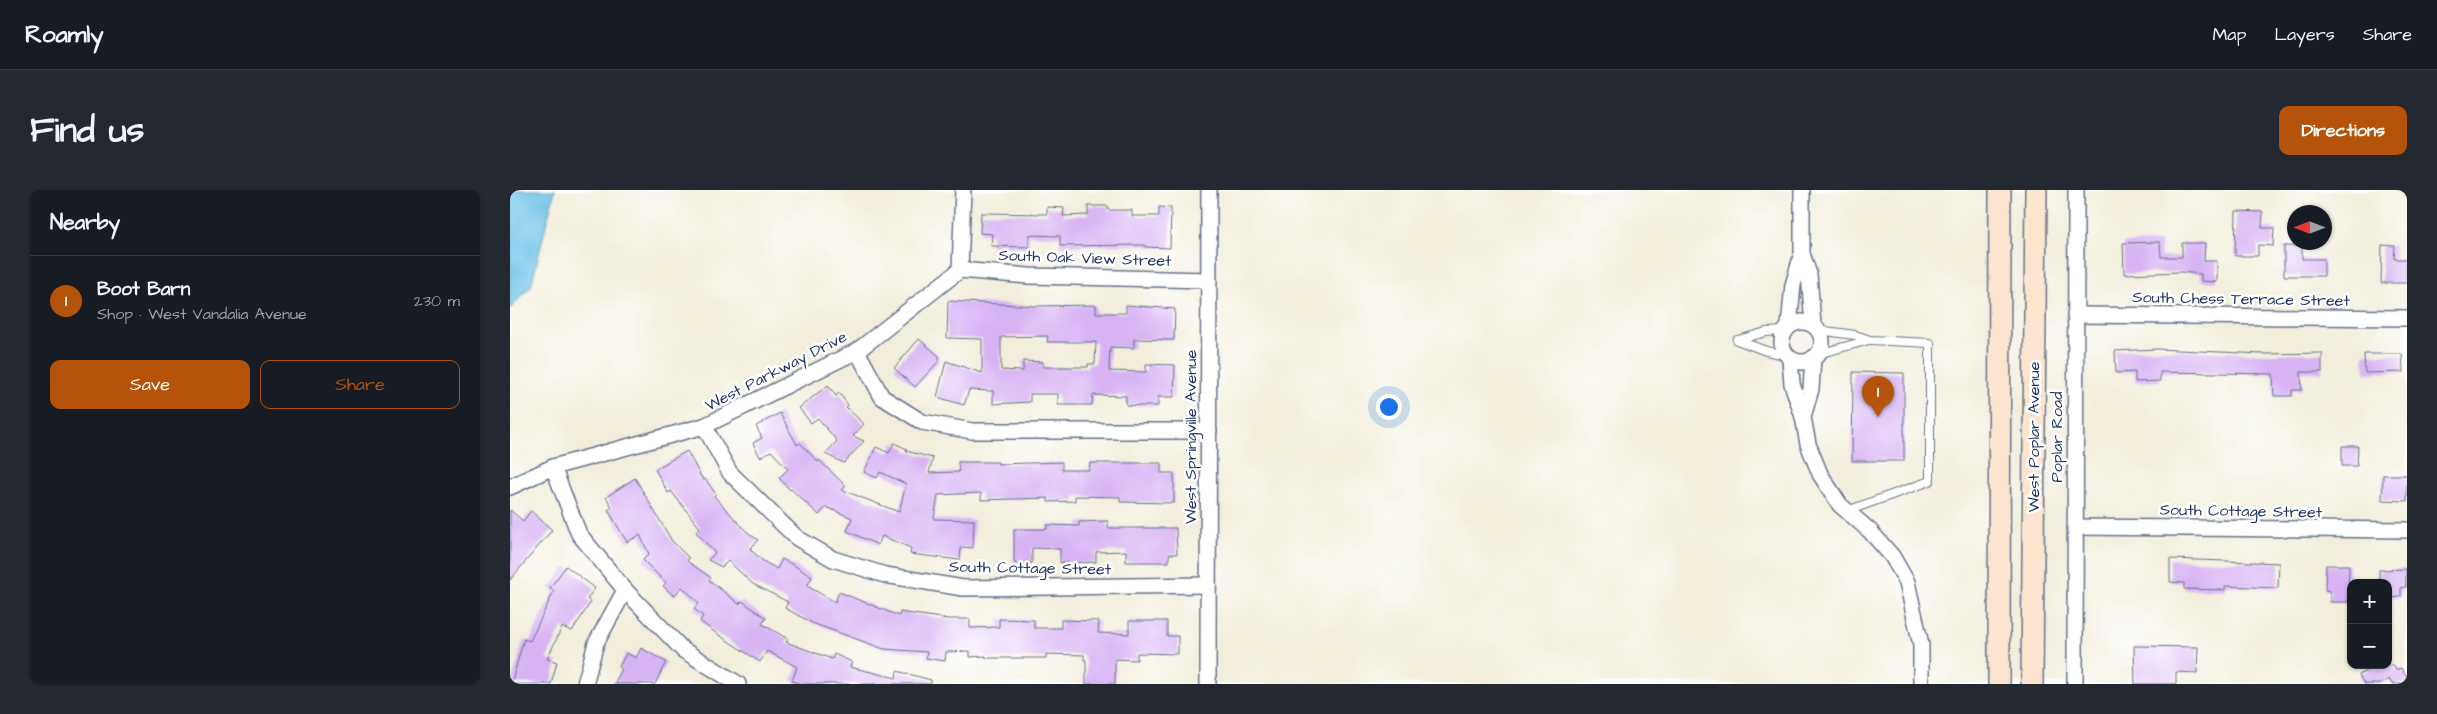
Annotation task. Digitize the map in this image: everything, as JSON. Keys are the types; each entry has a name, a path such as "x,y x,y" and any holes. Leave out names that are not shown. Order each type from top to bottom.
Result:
{"main road":[{"path":"1999,684 2000,190"},
{"name":"West Poplar Avenue","path":"2032,684 2036,190"}],"street":[{"path":"960,270 963,190"},
{"name":"West Springville Avenue","path":"1208,684 1209,190"},
{"path":"1802,190 1802,254 1793,284 1787,328 1781,344 1788,357 1792,384 1803,417 1808,444 1820,474 1840,505 1870,531 1892,556 1907,582 1921,645 1921,684"},
{"name":"Poplar Road","path":"2074,684 2076,190"},
{"path":"1802,254 1809,274 1816,327 1822,342 1816,356 1811,389 1803,417"},
{"name":"South Oak View Street","path":"960,270 1028,276 1209,280"},
{"name":"West Parkway Drive","path":"510,487 553,467 704,426 857,350 960,270"},
{"name":"South Chess Terrace Street","path":"2075,315 2407,318"},
{"path":"1787,328 1801,321 1816,327"},
{"path":"857,350 882,396 922,422 972,431 1209,431"},
{"path":"1788,357 1801,362 1808,362 1816,356"},
{"name":"South Cottage Street","path":"704,426 730,473 797,538 833,559 885,575 963,588 1208,585"},
{"path":"553,467 579,534 625,590 683,650 738,684"},
{"name":"South Cottage Street","path":"2075,527 2407,530"},
{"path":"585,684 596,643 625,590"}],"lane":[{"path":"1816,327 1870,340 1930,343 1930,481 1847,511"},
{"path":"1787,328 1737,340 1788,357"},
{"path":"1816,356 1870,340"}],"water":[{"path":"510,190 555,190 531,286 510,309"}],"building":[{"path":"1088,206 1108,206 1108,210 1132,210 1132,216 1159,216 1159,207 1171,208 1170,248 1145,247 1145,245 1060,246 1060,236 1029,235 1029,247 991,246 992,234 980,233 981,213 1047,214 1047,207 1064,208 1063,216 1088,215"},
{"path":"2236,211 2263,212 2262,228 2274,228 2273,246 2258,245 2258,256 2235,256"},
{"path":"2160,242 2161,257 2182,257 2182,243 2205,243 2204,261 2217,261 2217,282 2201,281 2201,274 2181,272 2124,274 2123,243"},
{"path":"2382,245 2395,246 2394,259 2407,259 2407,283 2381,283"},
{"path":"2284,246 2287,246 2287,250 2302,250 2302,259 2324,259 2324,276 2284,276"},
{"path":"948,301 1034,306 1096,305 1096,313 1126,313 1126,305 1175,309 1174,340 1134,339 1134,348 1110,347 1109,371 1146,372 1146,364 1175,365 1174,397 1158,397 1158,406 1126,405 1126,396 1093,395 1092,405 1058,405 1058,394 1030,394 1030,402 993,404 993,391 969,390 964,405 937,397 946,361 982,373 982,339 947,338","holes":["1048,336 1047,342 1096,342 1095,364 1088,364 1088,367 1043,367 1043,362 1023,361 1023,371 1001,370 1001,337"]},
{"path":"919,339 939,356 939,361 915,387 894,368"},
{"path":"2157,349 2263,354 2322,353 2322,372 2301,372 2302,390 2292,390 2292,396 2274,396 2273,374 2160,372 2160,381 2135,382 2135,372 2116,373 2115,351"},
{"path":"2364,354 2402,354 2403,372 2365,373"},
{"path":"1853,372 1904,373 1904,461 1852,461"},
{"path":"828,385 836,396 839,393 848,405 846,407 864,424 853,436 864,441 844,463 825,454 837,441 818,418 811,423 799,408"},
{"path":"780,413 797,445 800,443 818,462 819,460 846,486 842,490 899,512 906,484 880,472 877,478 864,472 876,447 889,453 894,443 907,449 906,451 933,458 929,473 959,472 958,462 998,462 998,464 1062,462 1062,470 1089,470 1090,463 1161,463 1161,473 1174,473 1174,503 1120,502 1120,497 1075,496 1075,501 1048,502 1048,498 981,500 981,493 938,495 934,519 974,520 973,548 961,547 960,560 910,554 911,548 882,536 878,545 847,531 852,518 826,507 819,515 790,490 779,478 788,469 771,451 760,457 753,443 762,438 756,426"},
{"path":"2342,446 2358,446 2357,466 2342,466"},
{"path":"687,451 703,480 705,479 716,494 714,496 746,531 758,540 750,549 763,561 777,569 782,559 795,566 812,577 807,586 835,602 839,592 899,616 900,612 948,619 970,619 970,628 999,627 999,619 1034,620 1034,628 1061,628 1061,620 1099,621 1098,633 1129,634 1129,621 1167,621 1167,636 1178,636 1178,654 1137,653 1137,660 1115,659 1115,684 1086,684 1086,660 1084,660 1084,655 1046,654 1046,658 986,658 986,656 970,657 970,651 946,652 945,661 926,658 927,652 884,649 812,623 785,608 788,602 753,584 728,561 722,567 708,560 715,553 696,532 700,528 671,491 668,493 655,469"},
{"path":"2383,475 2407,475 2407,501 2382,500"},
{"path":"635,478 672,541 689,558 687,561 711,578 709,580 739,604 742,601 766,618 762,624 788,639 786,642 832,659 834,654 852,662 850,667 896,678 897,671 931,680 931,684 801,684 792,681 797,667 767,651 760,662 713,631 700,621 703,616 694,609 699,603 682,587 674,596 663,586 666,583 643,560 649,554 640,535 627,542 608,510 612,507 606,497"},
{"path":"510,510 523,521 531,511 552,530 510,580"},
{"path":"1108,521 1108,528 1176,528 1177,554 1169,554 1169,562 1126,562 1126,551 1096,552 1096,562 1060,563 1060,549 1032,548 1032,563 1014,563 1014,529 1047,529 1047,525 1079,526 1079,522"},
{"path":"2170,559 2279,563 2278,588 2225,586 2225,590 2184,589 2184,583 2170,582"},
{"path":"2326,565 2349,565 2347,602 2330,602 2330,591 2325,590"},
{"path":"566,566 595,588 587,599 591,602 572,631 562,627 547,659 557,662 551,684 511,684 524,639 530,641 554,591 550,588"},
{"path":"2406,569 2406,587 2401,588 2401,597 2392,598 2392,579 2379,579 2379,570"},
{"path":"2134,646 2198,647 2197,673 2176,672 2176,684 2135,684"},
{"path":"641,648 666,662 655,684 614,684 622,669 619,667 626,653 636,658"},
{"path":"2393,665 2396,670 2401,668 2407,678 2407,684 2392,684 2389,679 2381,684 2364,684 2359,675 2369,669 2392,669"}],"place":[{"name":"Boot Barn","path":"1878,417"}]}
